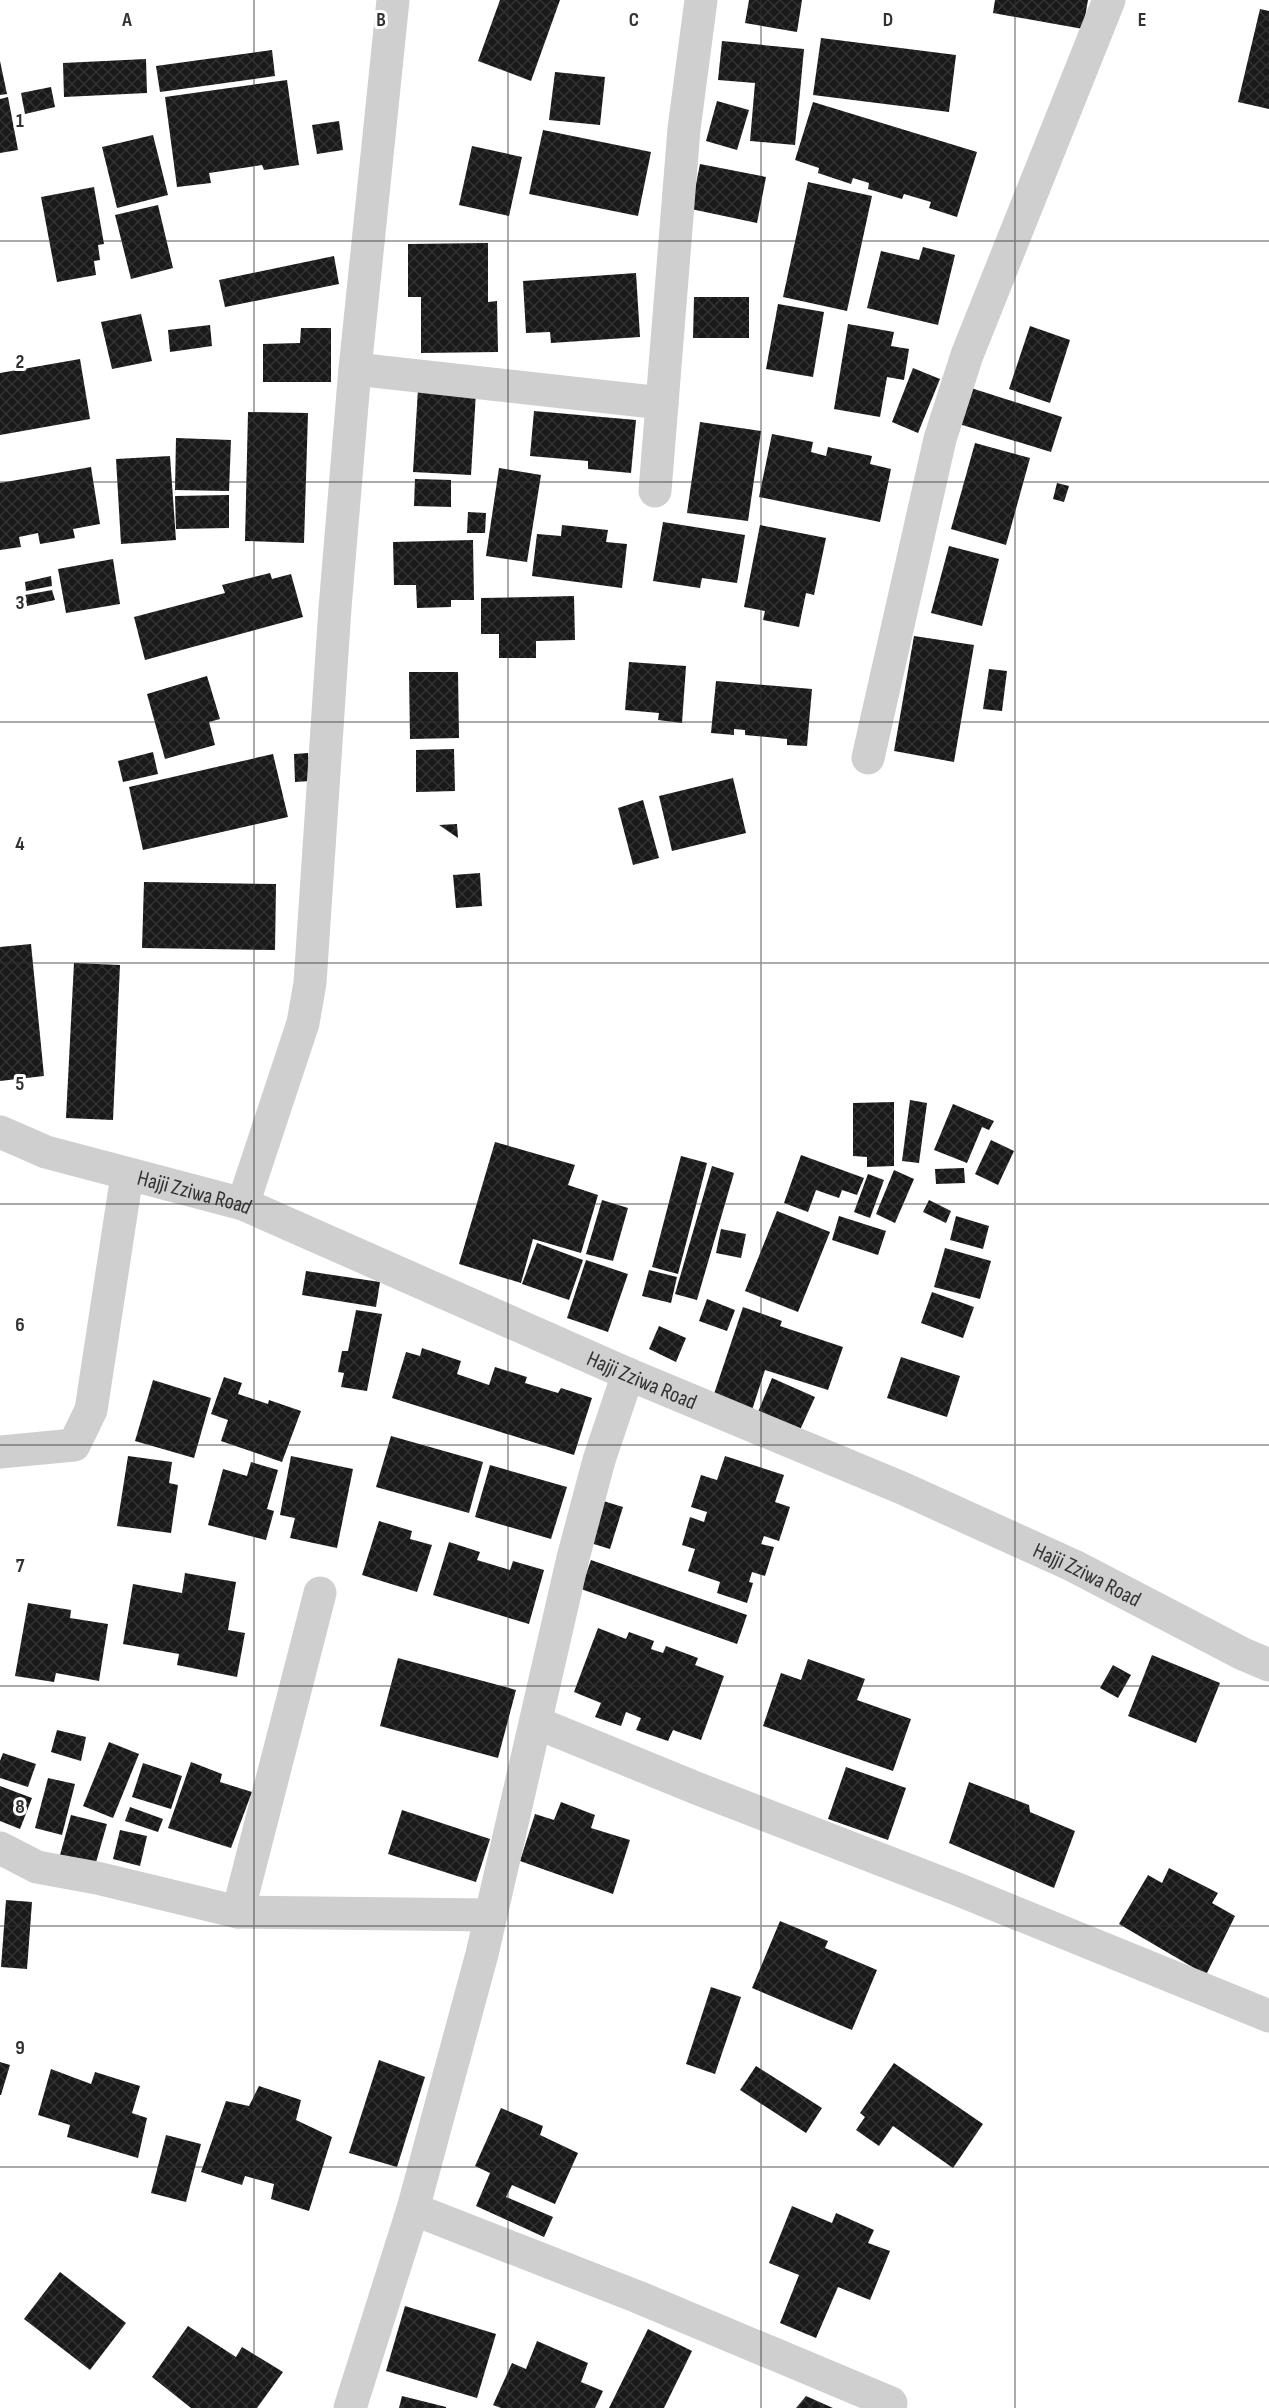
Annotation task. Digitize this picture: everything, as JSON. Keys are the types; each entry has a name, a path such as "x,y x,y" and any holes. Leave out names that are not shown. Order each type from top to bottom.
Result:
{"street":[{"path":"243,1204 301,1032 310,982 335,608 393,0"},
{"path":"655,491 684,129 701,0"},
{"path":"868,758 940,439 967,355 1109,0"},
{"path":"356,369 662,403"},
{"name":"Hajji Zziwa Road","path":"0,1132 46,1152 243,1204 628,1374 902,1488 1074,1566 1243,1654 1269,1665"},
{"path":"0,1452 74,1445 91,1410 127,1174"},
{"path":"350,2408 413,2209 491,1915 537,1723 573,1558 596,1471 628,1374"},
{"path":"238,1912 320,1593"},
{"path":"537,1723 701,1790 957,1889 1269,2016"},
{"path":"0,1848 37,1866 238,1912 491,1915"},
{"path":"413,2209 649,2301 891,2403"}],"building":[{"path":"500,0 560,0 531,81 478,61"},
{"path":"749,0 802,0 797,32 745,23"},
{"path":"995,0 1088,0 1083,29 993,13"},
{"path":"1260,9 1269,11 1269,109 1238,102"},
{"path":"821,38 956,55 949,112 813,95"},
{"path":"722,41 804,49 795,145 750,141 755,83 718,80"},
{"path":"272,50 275,76 160,92 156,66"},
{"path":"146,59 147,93 64,97 63,63"},
{"path":"0,61 7,94 0,95"},
{"path":"555,72 605,77 600,125 549,120"},
{"path":"287,80 299,165 264,170 262,165 209,173 211,183 177,187 165,97"},
{"path":"51,87 55,107 25,114 21,93"},
{"path":"8,97 18,150 0,153 0,99"},
{"path":"717,101 749,110 737,150 706,141"},
{"path":"813,102 977,152 957,217 929,208 931,202 904,194 902,199 868,189 869,183 853,178 851,184 818,173 819,168 795,160"},
{"path":"339,121 343,150 317,154 312,125"},
{"path":"543,130 651,152 638,216 529,194"},
{"path":"153,135 168,195 117,208 102,147"},
{"path":"472,146 522,157 509,216 459,205"},
{"path":"700,164 766,177 757,223 691,209"},
{"path":"808,182 872,196 847,311 783,297"},
{"path":"94,187 104,244 98,245 100,260 94,261 96,275 57,282 41,197"},
{"path":"158,205 173,268 131,279 115,215"},
{"path":"488,243 488,302 497,301 498,352 421,353 421,297 408,297 408,244"},
{"path":"923,247 955,255 938,325 867,308 881,251 919,260"},
{"path":"334,256 339,284 225,307 219,280"},
{"path":"636,273 640,337 551,343 550,332 526,333 523,281"},
{"path":"694,297 749,297 749,338 693,338"},
{"path":"778,304 824,312 813,377 766,369"},
{"path":"141,314 152,361 112,369 101,322"},
{"path":"848,324 894,332 891,346 909,349 904,380 887,377 880,417 834,409"},
{"path":"210,325 212,346 170,352 168,330"},
{"path":"1030,326 1070,340 1050,403 1009,389"},
{"path":"301,328 331,328 331,382 263,382 263,344 300,343"},
{"path":"80,359 90,419 0,435 0,373"},
{"path":"913,368 940,379 918,433 892,422"},
{"path":"971,388 1062,417 1051,452 959,424"},
{"path":"418,389 476,392 471,475 413,472"},
{"path":"534,411 636,420 631,473 588,469 588,461 530,456"},
{"path":"248,412 308,413 304,543 245,541"},
{"path":"700,422 761,431 748,521 687,513"},
{"path":"772,434 813,442 811,452 826,456 828,447 872,456 870,464 891,469 880,522 759,497"},
{"path":"176,438 231,440 229,491 175,490"},
{"path":"975,443 1030,458 1006,545 951,529"},
{"path":"170,456 176,540 121,544 116,459"},
{"path":"91,467 100,524 73,529 75,538 40,544 38,533 19,537 21,547 0,550 0,483"},
{"path":"499,468 541,475 527,562 486,556"},
{"path":"415,479 451,480 451,507 414,506"},
{"path":"1057,483 1069,486 1064,502 1053,499"},
{"path":"229,495 229,528 176,529 175,496"},
{"path":"468,512 486,513 485,533 467,533"},
{"path":"663,522 745,535 737,583 702,578 700,588 653,581"},
{"path":"562,525 608,530 606,542 627,544 622,588 532,576 537,534 561,536"},
{"path":"760,525 826,538 814,595 806,593 799,627 763,620 765,611 744,607"},
{"path":"473,540 474,600 451,600 451,607 417,608 416,585 394,585 393,542"},
{"path":"949,546 999,559 982,626 931,613"},
{"path":"113,559 120,604 66,613 58,569"},
{"path":"270,573 272,579 291,574 303,617 145,660 134,617 225,593 222,585"},
{"path":"51,576 52,586 26,591 25,582"},
{"path":"52,590 55,600 27,606 25,595"},
{"path":"574,596 575,640 536,641 536,658 499,658 499,634 481,634 481,598"},
{"path":"914,636 974,645 954,762 894,751"},
{"path":"629,662 686,666 682,723 658,720 659,713 625,710"},
{"path":"989,669 1007,671 1002,711 983,709"},
{"path":"409,672 458,672 459,738 410,739"},
{"path":"207,676 220,719 209,722 215,745 165,759 147,694"},
{"path":"716,681 812,689 807,746 787,745 787,739 745,735 745,730 734,729 734,735 711,733"},
{"path":"454,749 455,791 416,792 416,750"},
{"path":"153,752 158,774 123,782 118,761"},
{"path":"308,753 310,781 295,782 294,754"},
{"path":"273,754 288,817 143,850 129,787"},
{"path":"733,778 746,833 672,851 659,796"},
{"path":"643,800 659,858 633,865 618,808"},
{"path":"457,824 458,838 439,825"},
{"path":"480,873 482,906 456,908 453,875"},
{"path":"144,882 276,884 275,950 142,948"},
{"path":"31,944 44,1076 0,1081 0,947"},
{"path":"74,963 120,965 113,1120 66,1118"},
{"path":"910,1100 927,1103 919,1163 902,1161"},
{"path":"894,1102 894,1166 867,1167 867,1157 853,1156 853,1103"},
{"path":"953,1104 994,1121 989,1130 982,1127 967,1163 934,1150"},
{"path":"991,1140 1014,1151 998,1185 975,1174"},
{"path":"495,1142 575,1165 568,1185 598,1195 581,1253 533,1239 521,1283 459,1264"},
{"path":"801,1155 864,1178 857,1195 842,1190 839,1198 816,1190 808,1212 784,1203"},
{"path":"681,1156 707,1163 678,1274 652,1267"},
{"path":"712,1166 734,1173 697,1300 675,1294"},
{"path":"964,1168 965,1183 936,1184 935,1169"},
{"path":"894,1170 914,1179 895,1223 876,1214"},
{"path":"868,1174 884,1180 870,1218 854,1212"},
{"path":"602,1200 628,1208 613,1261 586,1254"},
{"path":"929,1200 951,1211 946,1223 923,1212"},
{"path":"777,1211 830,1232 798,1312 745,1291"},
{"path":"839,1216 886,1231 878,1255 832,1240"},
{"path":"956,1216 989,1226 983,1249 950,1240"},
{"path":"721,1229 746,1234 741,1258 716,1253"},
{"path":"537,1243 583,1260 569,1300 522,1284"},
{"path":"945,1248 991,1261 980,1299 934,1287"},
{"path":"586,1260 628,1274 608,1332 567,1318"},
{"path":"649,1270 677,1277 671,1303 642,1296"},
{"path":"306,1271 380,1282 376,1307 302,1295"},
{"path":"932,1292 974,1307 963,1338 921,1323"},
{"path":"707,1299 735,1310 727,1331 699,1321"},
{"path":"743,1307 782,1321 780,1326 843,1347 828,1390 765,1370 752,1410 713,1397"},
{"path":"356,1310 382,1314 367,1391 341,1387 344,1373 338,1372 342,1351 348,1351"},
{"path":"659,1326 686,1338 676,1362 649,1349"},
{"path":"422,1348 461,1361 457,1374 489,1385 495,1367 527,1377 525,1383 558,1393 561,1388 592,1398 574,1455 392,1398 406,1352 420,1356"},
{"path":"901,1357 960,1376 947,1417 887,1398"},
{"path":"224,1377 242,1383 238,1394 268,1404 269,1400 301,1411 282,1462 221,1441 228,1420 211,1414"},
{"path":"772,1378 815,1397 800,1430 758,1412"},
{"path":"153,1380 211,1398 194,1458 135,1441"},
{"path":"391,1436 483,1462 469,1513 376,1487"},
{"path":"128,1456 172,1462 169,1483 178,1485 171,1533 117,1526"},
{"path":"291,1456 353,1469 337,1548 290,1538 295,1518 280,1515"},
{"path":"725,1456 784,1475 775,1502 790,1507 779,1541 764,1536 761,1544 774,1547 765,1576 752,1572 749,1582 753,1583 747,1603 717,1593 720,1582 688,1571 695,1549 682,1545 690,1517 704,1522 707,1512 691,1507 701,1475 717,1480"},
{"path":"251,1462 278,1470 267,1509 274,1511 266,1540 208,1525 223,1469 247,1476"},
{"path":"490,1465 567,1487 551,1539 475,1517"},
{"path":"600,1500 623,1507 610,1549 587,1542"},
{"path":"379,1521 412,1531 410,1539 432,1545 417,1592 362,1575"},
{"path":"449,1542 480,1552 477,1560 510,1570 513,1561 544,1570 529,1624 433,1595"},
{"path":"591,1560 747,1615 737,1644 581,1589"},
{"path":"185,1573 236,1582 228,1630 245,1633 237,1677 177,1665 179,1654 123,1644 133,1584 182,1593"},
{"path":"28,1603 71,1610 70,1618 108,1624 99,1681 56,1673 54,1682 15,1676"},
{"path":"598,1628 626,1639 629,1632 654,1641 651,1649 663,1653 666,1646 698,1658 695,1665 724,1676 701,1740 673,1730 668,1741 636,1730 641,1718 626,1712 621,1726 595,1717 601,1703 574,1692"},
{"path":"1152,1655 1220,1683 1196,1743 1128,1716"},
{"path":"398,1658 516,1690 498,1758 380,1726"},
{"path":"808,1659 865,1679 857,1700 911,1719 893,1771 763,1726 781,1673 801,1680"},
{"path":"1113,1665 1131,1675 1118,1698 1100,1688"},
{"path":"57,1730 86,1737 81,1761 51,1752"},
{"path":"109,1742 139,1754 113,1818 83,1806"},
{"path":"3,1753 36,1764 28,1787 0,1778 0,1761"},
{"path":"191,1762 222,1774 220,1782 252,1792 231,1848 168,1828"},
{"path":"143,1763 182,1776 171,1809 132,1797"},
{"path":"846,1767 906,1788 888,1840 828,1819"},
{"path":"48,1778 75,1784 62,1835 35,1828"},
{"path":"969,1782 1029,1805 1030,1812 1075,1831 1054,1888 949,1843"},
{"path":"0,1786 32,1798 20,1829 0,1821"},
{"path":"561,1802 595,1815 591,1828 630,1840 613,1894 520,1861 535,1814 554,1820"},
{"path":"130,1807 163,1819 158,1832 125,1821"},
{"path":"402,1810 490,1839 476,1882 388,1854"},
{"path":"71,1815 107,1824 95,1866 60,1855"},
{"path":"120,1830 147,1836 140,1866 113,1859"},
{"path":"1169,1868 1218,1893 1212,1903 1235,1916 1206,1975 1119,1924 1148,1875 1162,1883"},
{"path":"6,1900 32,1902 27,1969 1,1967"},
{"path":"780,1921 828,1941 825,1948 877,1970 852,2030 752,1988"},
{"path":"711,1987 741,1997 715,2074 686,2064"},
{"path":"379,2060 425,2077 397,2167 349,2153"},
{"path":"0,2062 10,2065 1,2095 0,2095"},
{"path":"894,2063 983,2124 953,2168 893,2126 879,2146 856,2130 865,2117 860,2113"},
{"path":"756,2066 822,2108 806,2133 740,2090"},
{"path":"51,2069 91,2084 95,2072 140,2086 132,2113 147,2118 138,2158 67,2137 70,2125 38,2115"},
{"path":"259,2086 301,2100 296,2120 332,2137 309,2211 271,2199 274,2184 245,2176 242,2185 201,2172 226,2101 249,2106"},
{"path":"501,2108 543,2126 540,2135 578,2153 555,2204 512,2185 506,2197 553,2217 544,2237 476,2206 490,2173 475,2166"},
{"path":"166,2135 201,2144 186,2202 151,2193"},
{"path":"792,2206 832,2223 836,2213 874,2230 868,2243 890,2251 870,2300 838,2287 816,2338 780,2323 799,2275 769,2263"},
{"path":"60,2272 126,2323 90,2370 24,2319"},
{"path":"405,2306 496,2334 477,2398 386,2371"},
{"path":"188,2326 236,2357 242,2347 283,2372 257,2408 191,2408 152,2377"},
{"path":"648,2329 692,2351 664,2408 609,2408"},
{"path":"537,2341 588,2363 581,2382 603,2391 595,2408 501,2408 493,2405 512,2363 526,2369"},
{"path":"402,2396 446,2407 446,2408 399,2408"},
{"path":"806,2396 833,2408 796,2408"}]}
